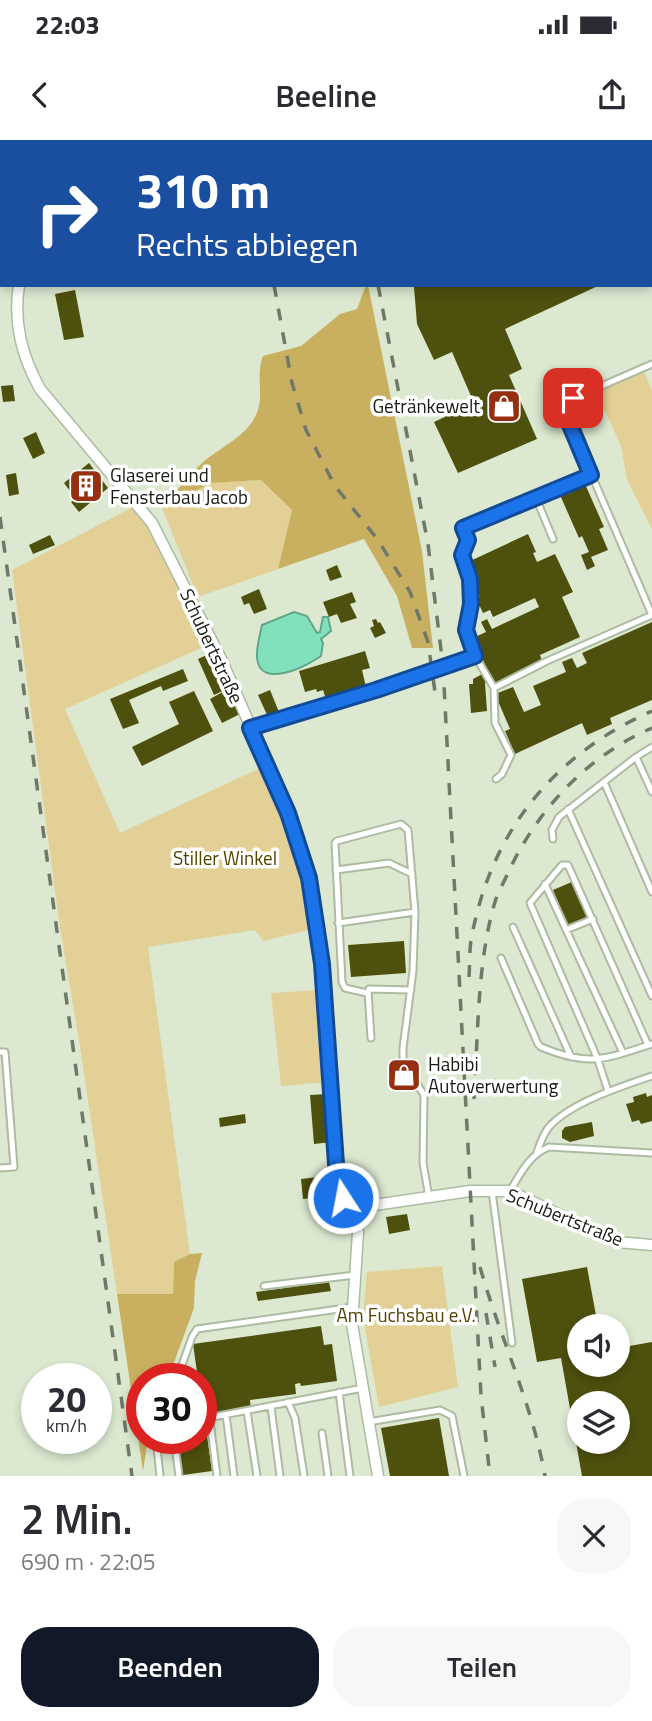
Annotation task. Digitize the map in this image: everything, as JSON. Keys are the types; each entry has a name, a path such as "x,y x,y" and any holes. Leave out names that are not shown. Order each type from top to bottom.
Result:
{"street":[{"name":"Schubertstraße","path":"19,287 16,314 26,364 40,388 152,523 222,662 288,813 309,878 322,964 336,1164 343,1198 354,1208 359,1233 352,1324 377,1476"},
{"name":"Schubertstraße","path":"354,1208 429,1197 510,1191 617,1242 652,1245"}],"lane":[{"path":"494,688 547,661 652,615 565,413 573,398 652,364"},
{"path":"496,779 502,774 511,755 495,723 494,688 475,656 466,630 471,604 470,579 462,555 468,540 463,528 591,475"},
{"path":"536,498 553,539"},
{"path":"643,593 652,589"},
{"path":"250,728 376,690 475,656"},
{"path":"553,839 554,824 568,809 652,747"},
{"path":"636,757 652,792"},
{"path":"604,782 652,892"},
{"path":"568,809 652,996"},
{"path":"367,993 345,988 343,985 334,847 337,841 401,824 408,830 415,912 411,990 402,1048 403,1062 424,1095 423,1163 429,1197"},
{"path":"335,870 389,863 412,873"},
{"path":"501,958 538,1044 571,1056 598,1060 650,1044 568,865 562,865 530,903 598,1060 608,1091"},
{"path":"545,884 623,1053"},
{"path":"338,923 415,912"},
{"path":"566,930 593,919"},
{"path":"513,927 571,1056"},
{"path":"371,1038 367,993 369,989 411,990"},
{"path":"0,1052 5,1052 14,1167 0,1168"},
{"path":"510,1191 526,1164 537,1152 547,1129 562,1115 608,1091 652,1076"},
{"path":"537,1152 549,1147 652,1153"},
{"path":"492,1191 512,1343"},
{"path":"264,1286 355,1275"},
{"path":"183,1363 197,1329 353,1307"},
{"path":"217,1476 210,1421 214,1417 363,1388"},
{"path":"339,1392 350,1476"},
{"path":"288,1402 295,1418 304,1476"},
{"path":"271,1406 280,1476"},
{"path":"368,1422 440,1410 452,1416 464,1476"},
{"path":"247,1411 257,1476"},
{"path":"226,1415 234,1476"},
{"path":"321,1433 328,1476"},
{"path":"158,1454 160,1476"},
{"path":"176,1454 179,1476"}],"green space":[{"path":"644,371 652,391 652,529 627,480 621,446 597,393"},
{"path":"261,480 292,510 278,569 198,597 162,508 211,483"},
{"name":"Stiller Winkel","path":"133,507 148,527 208,645 65,709 120,833 258,769 267,772 302,878 313,929 263,941 255,930 148,947 190,1254 174,1262 173,1294 117,1294 60,928 12,570"},
{"path":"321,990 328,1082 281,1086 271,993"},
{"name":"Am Fuchsbau e.V.","path":"442,1266 458,1387 379,1407 363,1317 367,1272"}],"shaded area":[{"path":"365,287 368,287 422,551 433,648 412,648 397,596 364,539 278,569 292,510 261,480 211,483 162,508 202,463 252,423 259,408 263,356 301,346 340,314 357,309"},
{"path":"294,612 307,616 317,633 320,632 323,617 328,617 331,631 321,639 321,656 285,673 266,673 260,668 257,658 262,625"},
{"path":"202,1253 195,1281 194,1308 174,1363 127,1363 117,1294 173,1294 174,1262 190,1254"},
{"path":"141,1454 146,1454 143,1471"}],"building":[{"path":"414,287 596,287 505,329 522,369 509,375 537,439 458,473 434,422 474,403 452,352 434,360 417,324"},
{"path":"75,290 84,337 64,340 55,294"},
{"path":"13,385 15,401 3,402 1,386"},
{"path":"36,432 45,453 33,459 23,438"},
{"name":"Glaserei und Fensterbau Jacob","path":"89,463 108,488 79,512 71,502 76,499 64,483"},
{"path":"16,473 19,494 9,496 6,475"},
{"path":"585,484 604,527 599,529 608,550 591,557 595,566 587,570 581,555 589,552 582,536 579,538 560,495"},
{"path":"528,534 536,552 533,553 537,562 555,554 573,592 562,597 580,637 540,655 542,661 494,683 492,679 485,683 487,711 471,713 469,684 473,684 473,679 488,671 473,638 486,632 481,622 487,619 492,629 539,607 535,598 493,617 490,610 483,613 476,598 480,597 475,587 479,585 468,562"},
{"path":"50,535 55,545 33,554 29,545"},
{"path":"337,565 342,577 330,581 326,570"},
{"path":"259,589 267,609 254,614 249,603 244,605 241,597"},
{"path":"352,592 356,602 350,604 357,618 341,623 337,614 329,617 323,602"},
{"path":"376,619 386,633 375,638 370,628 374,626 372,620"},
{"path":"652,622 652,700 610,718 612,724 587,735 582,723 515,754 505,731 510,729 495,694 513,687 524,712 541,705 533,686 566,672 562,662 572,658 577,668 587,663 582,653"},
{"path":"365,651 370,668 362,670 366,687 326,699 323,690 305,692 299,671"},
{"path":"209,654 225,690 214,695 198,659"},
{"path":"183,669 188,681 163,691 161,686 129,700 139,723 123,729 110,699"},
{"path":"228,689 240,714 222,723 210,699"},
{"path":"270,690 279,712 268,717 258,695"},
{"path":"194,691 213,731 142,766 132,747 179,724 169,702"},
{"path":"574,881 590,917 568,926 553,890"},
{"path":"404,941 406,973 351,977 348,945"},
{"path":"646,1093 647,1097 652,1095 652,1121 641,1124 639,1120 632,1122 626,1104 634,1102 633,1097"},
{"path":"328,1094 332,1142 314,1144 310,1095"},
{"path":"245,1114 246,1123 220,1127 219,1118"},
{"path":"592,1122 594,1136 570,1142 562,1138 565,1127"},
{"path":"334,1175 337,1195 303,1199 301,1179"},
{"path":"407,1214 410,1230 389,1234 386,1217"},
{"path":"587,1267 596,1314 567,1314 567,1377 630,1377 630,1346 652,1342 652,1476 582,1476 578,1454 630,1454 630,1391 567,1392 561,1358 537,1362 522,1279"},
{"path":"329,1282 331,1291 258,1301 256,1292"},
{"path":"321,1326 324,1345 332,1344 337,1381 301,1386 300,1383 295,1384 296,1394 250,1400 251,1409 217,1413 217,1363 196,1363 193,1344"},
{"path":"439,1418 449,1476 390,1476 381,1428"},
{"path":"180,1454 210,1454 212,1471 183,1475"}],"railway":[{"path":"274,287 292,383 306,430 335,486 378,540 410,592 428,642 436,699"},
{"path":"378,287 428,544 443,666 481,1396 490,1476"},
{"path":"0,517 132,1476"},
{"path":"469,977 471,940 481,897 512,829 533,800 558,773 586,749 652,711"},
{"path":"474,1099 479,1000 485,949 489,925 501,887 534,828 566,787 606,754 652,728"},
{"path":"480,1267 524,1397 545,1476"},
{"path":"486,1313 495,1367"}],"place":[{"name":"Getränkewelt","path":"504,406"},
{"name":"Glaserei und Fensterbau Jacob","path":"86,486"},
{"name":"Habibi Autoverwertung","path":"404,1075"}],"route":[{"path":"343,1198 336,1164 322,964 309,878 288,813 250,728 376,690 475,656 466,630 471,604 470,579 462,555 468,540 463,528 591,475 565,413 573,398"}]}
